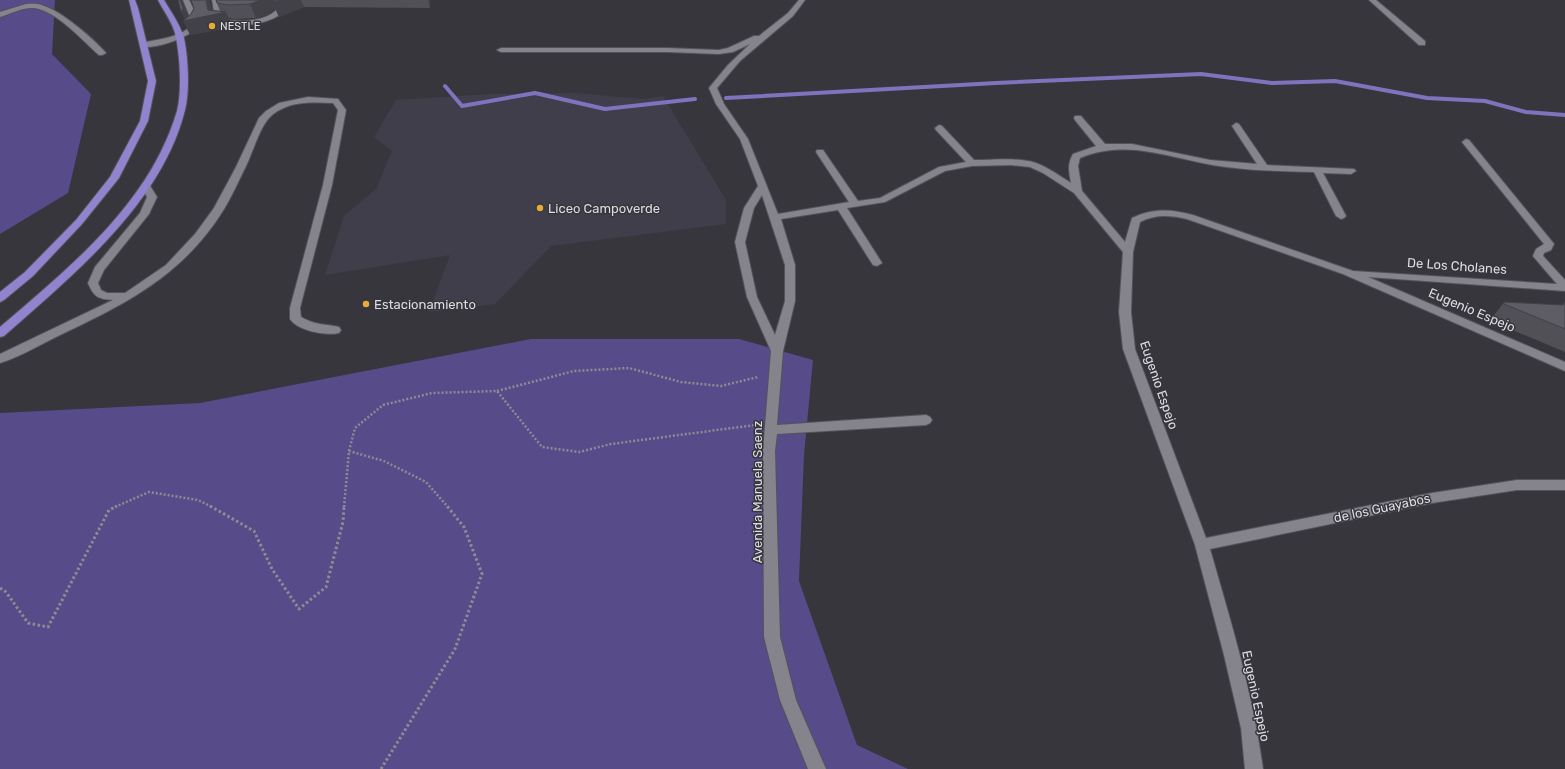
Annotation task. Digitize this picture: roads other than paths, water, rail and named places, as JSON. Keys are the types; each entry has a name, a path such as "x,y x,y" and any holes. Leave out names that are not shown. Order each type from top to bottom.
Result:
{"highway":[{"path":"0,298 29,274 79,222 114,178 144,121 152,81 132,0"},
{"path":"0,333 78,264 112,227 146,186 170,141 181,109 183,76 180,37 161,0"}],"street":[{"path":"213,3 219,22 230,24 266,18 276,14 289,0"},
{"name":"Avenida Manuela Saenz","path":"802,0 796,10 766,34 720,77 713,88 720,104 744,139 775,217 790,265 790,301 777,350 769,451 772,637 788,700 817,769"},
{"path":"1372,0 1422,43"},
{"path":"144,45 180,37 195,26 196,22 190,4"},
{"path":"0,15 25,6 41,7 55,14 102,53"},
{"path":"501,50 667,50 719,52 730,50 766,34"},
{"path":"0,359 127,297 170,267 199,236 219,209 241,167 262,120 269,113 282,105 308,99 335,101 342,110 334,159 296,308 296,319 313,328 335,330"},
{"path":"1078,118 1103,148"},
{"path":"1236,126 1263,166"},
{"path":"939,128 972,163"},
{"path":"1466,142 1549,244 1547,248 1540,251 1538,256 1565,288"},
{"path":"1077,191 1073,166 1076,156 1088,150 1103,148 1147,147 1227,165 1350,171"},
{"path":"820,152 855,204"},
{"path":"775,217 882,200 942,169 972,163 1011,162 1032,165 1046,171 1077,191 1128,252"},
{"path":"1317,169 1341,216"},
{"path":"127,297 105,296 97,292 93,283 99,269 144,214 152,199 152,195 146,186"},
{"path":"763,186 749,208 740,242 752,297 777,350"},
{"path":"842,207 877,264"},
{"name":"Eugenio Espejo","path":"1254,769 1249,728 1232,655 1202,545 1129,349 1125,312 1128,252 1135,220 1145,215 1168,212 1190,217 1347,272 1565,366"},
{"name":"De Los Cholanes","path":"1347,272 1565,288"},
{"path":"771,426 926,420"},
{"path":"1517,485 1565,493"},
{"name":"de los Guayabos","path":"1202,545 1432,498 1517,485 1565,485"}],"waterway":[{"path":"726,98 996,83 1201,74 1272,83 1335,81 1427,98 1485,101 1526,112 1565,115"},
{"path":"445,86 462,106 535,93 605,109 695,99"}],"place":[{"name":"NESTLE","path":"212,26"},
{"name":"Liceo Campoverde","path":"540,208"},
{"name":"Estacionamiento","path":"366,304"}]}
